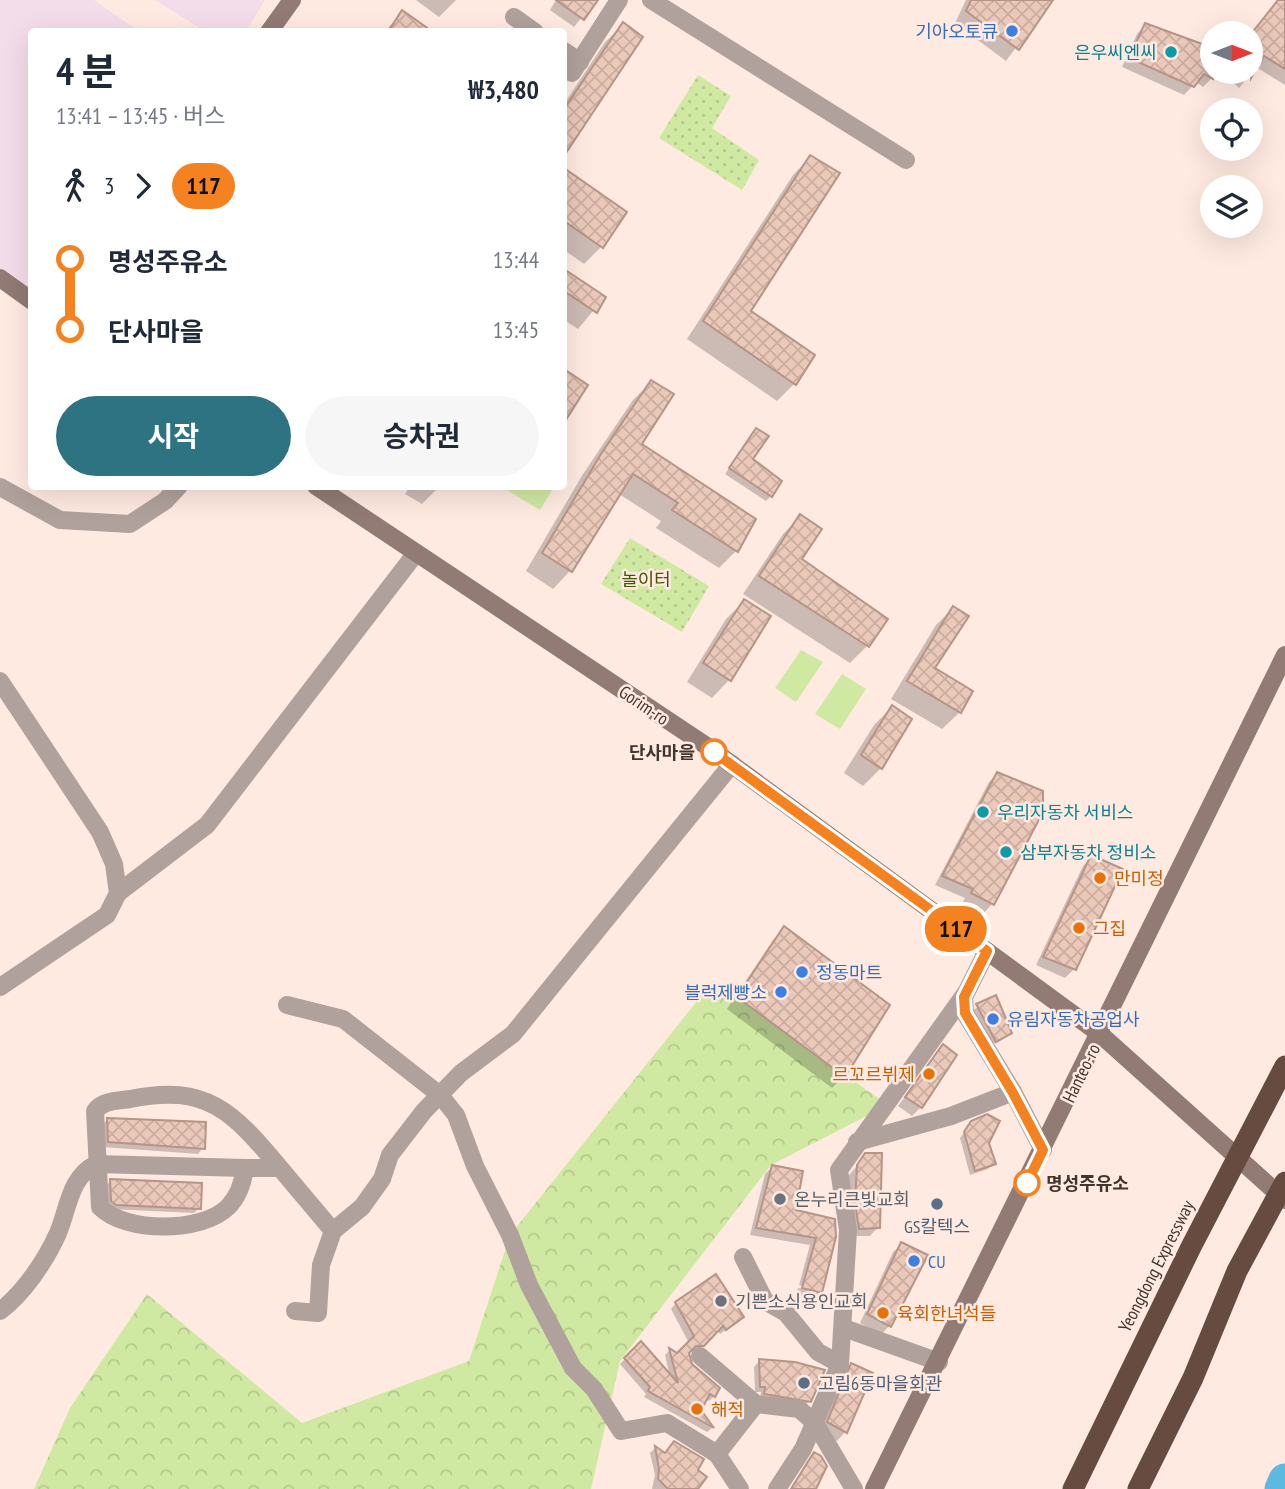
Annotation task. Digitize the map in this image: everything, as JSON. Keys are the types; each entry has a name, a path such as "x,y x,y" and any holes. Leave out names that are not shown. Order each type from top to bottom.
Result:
{"highway":[{"name":"Yeongdong Expressway","path":"1073,1489 1191,1247 1285,1066"},
{"path":"1138,1489 1194,1378 1237,1271 1285,1182"}],"street":[{"path":"272,28 292,0"},
{"path":"567,55 576,67 619,0"},
{"path":"651,0 906,160"},
{"path":"514,17 529,28"},
{"path":"0,278 28,298"},
{"path":"0,487 60,520 130,524 165,501 175,490"},
{"name":"Gorim-ro","path":"322,490 732,764 1100,1034 1285,1200"},
{"path":"0,987 107,915 118,893 208,825 416,553"},
{"name":"Hanteo-ro","path":"874,1489 939,1362 1285,655"},
{"path":"0,681 100,832 114,864 118,893"},
{"path":"295,1311 318,1313 321,1265 333,1231 362,1207 382,1179 390,1155 461,1073 513,1034 732,764"},
{"path":"777,1489 815,1423 839,1364 844,1328 848,1230 839,1170 965,994 987,951"},
{"path":"965,994 965,1013 1013,1093 1043,1150"},
{"path":"287,1004 343,1019 440,1095 456,1115 475,1166 510,1235 529,1284 573,1368 594,1389 610,1418 621,1430 667,1423 717,1454 740,1489"},
{"path":"245,1168 240,1190 228,1208 210,1219 181,1226 126,1223 109,1216 100,1207 94,1122 98,1106 146,1095 178,1093 208,1102 244,1126 333,1231"},
{"path":"857,1142 951,1116 1013,1093"},
{"path":"0,1311 29,1279 53,1241 83,1171 96,1164 280,1168"},
{"path":"743,1257 765,1301 786,1313 818,1352 839,1364"},
{"path":"844,1328 939,1362"},
{"path":"700,1356 756,1404 799,1409 815,1423 854,1489"},
{"path":"717,1454 756,1404"}],"shaded area":[{"path":"0,0 94,0 135,28 28,28 28,299 0,278"},
{"path":"155,0 265,0 248,28 200,28"}],"green space":[{"path":"698,75 731,96 712,128 759,160 742,190 659,138"},
{"path":"507,490 552,490 540,510"},
{"name":"놀이터","path":"630,538 709,586 682,632 601,584"},
{"path":"801,650 823,662 796,702 775,688"},
{"path":"842,674 866,689 840,729 815,714"},
{"path":"713,981 888,1105 771,1165 620,1361 591,1489 34,1489 70,1408 147,1294 302,1423 469,1361 510,1235"}],"building":[{"path":"556,0 598,0 584,20"},
{"name":"기아오토큐","path":"971,0 1053,0 1019,50 966,11"},
{"path":"1278,0 1285,0 1285,69 1264,56 1264,21 1261,21"},
{"path":"402,10 427,28 391,28"},
{"path":"623,22 643,37 567,151 567,105"},
{"name":"은우씨엔씨","path":"1145,23 1200,43 1200,79 1194,87 1129,58"},
{"path":"810,155 840,173 751,311 815,355 796,385 703,321"},
{"path":"567,170 627,212 603,248 567,223"},
{"path":"567,271 606,297 597,313 567,293"},
{"path":"567,371 588,385 567,418"},
{"path":"651,380 674,394 642,444 756,519 738,552 672,510 678,503 633,474 572,572 542,553 601,454"},
{"path":"756,428 769,436 753,459 782,481 772,497 729,468"},
{"path":"800,514 822,529 802,559 888,619 869,647 759,576"},
{"path":"744,599 771,616 731,681 703,663"},
{"path":"953,606 969,616 935,668 973,691 961,713 907,681"},
{"path":"892,705 912,719 882,769 861,755"},
{"path":"997,772 1043,791 1043,812 994,905 971,893 973,889 942,876"},
{"path":"1091,855 1123,869 1076,970 1043,957"},
{"path":"784,926 890,1005 845,1077 737,997"},
{"name":"유림자동차공업사","path":"996,995 1012,1033 996,1042 976,1004"},
{"name":"르꼬르뷔제","path":"943,1044 957,1055 922,1108 905,1097"},
{"path":"987,1114 1000,1121 989,1143 996,1164 975,1171 964,1132 971,1121"},
{"path":"107,1118 206,1122 205,1149 108,1142"},
{"path":"865,1153 882,1153 880,1228 859,1229 855,1203 857,1165"},
{"path":"772,1165 803,1171 796,1210 835,1219 836,1237 822,1293 802,1288 816,1238 756,1228"},
{"path":"110,1179 202,1183 201,1209 116,1205 111,1201"},
{"path":"901,1242 928,1255 891,1327 867,1314"},
{"path":"716,1274 744,1317 726,1330 723,1326 704,1346 696,1346 689,1353 692,1364 720,1388 715,1397 710,1394 701,1410 714,1428 648,1391 650,1387 624,1358 641,1341 678,1383 669,1348 677,1353 694,1336 675,1302"},
{"path":"759,1359 795,1362 825,1370 811,1402 764,1394 765,1387 760,1387"},
{"path":"851,1363 873,1373 847,1433 827,1422"},
{"path":"674,1441 704,1459 698,1470 707,1477 698,1489 668,1489 658,1479 655,1446 665,1453"},
{"path":"814,1452 821,1456 827,1466 816,1489 791,1489"}],"waterway":[{"path":"1281,1489 1285,1480"}],"bus line":[{"name":"117","path":"714,752 987,951 964,997 965,1013 1013,1093 1043,1150 1027,1183"}],"place":[{"name":"기아오토큐","path":"1012,31"},
{"name":"은우씨엔씨","path":"1171,52"},
{"name":"단사마을","path":"714,752"},
{"name":"우리자동차 서비스","path":"983,812"},
{"name":"삼부자동차 정비소","path":"1006,852"},
{"name":"만미정","path":"1100,878"},
{"name":"그집","path":"1079,928"},
{"name":"정동마트","path":"802,972"},
{"name":"블럭제빵소","path":"781,992"},
{"name":"유림자동차공업사","path":"993,1019"},
{"name":"르꼬르뷔제","path":"929,1074"},
{"name":"명성주유소","path":"1027,1183"},
{"name":"온누리큰빛교회","path":"780,1199"},
{"name":"GS칼텍스","path":"937,1204"},
{"name":"CU","path":"914,1261"},
{"name":"기쁜소식용인교회","path":"721,1301"},
{"name":"육회한녀석들","path":"883,1313"},
{"name":"고림6동마을회관","path":"804,1383"},
{"name":"해적","path":"697,1409"}]}
